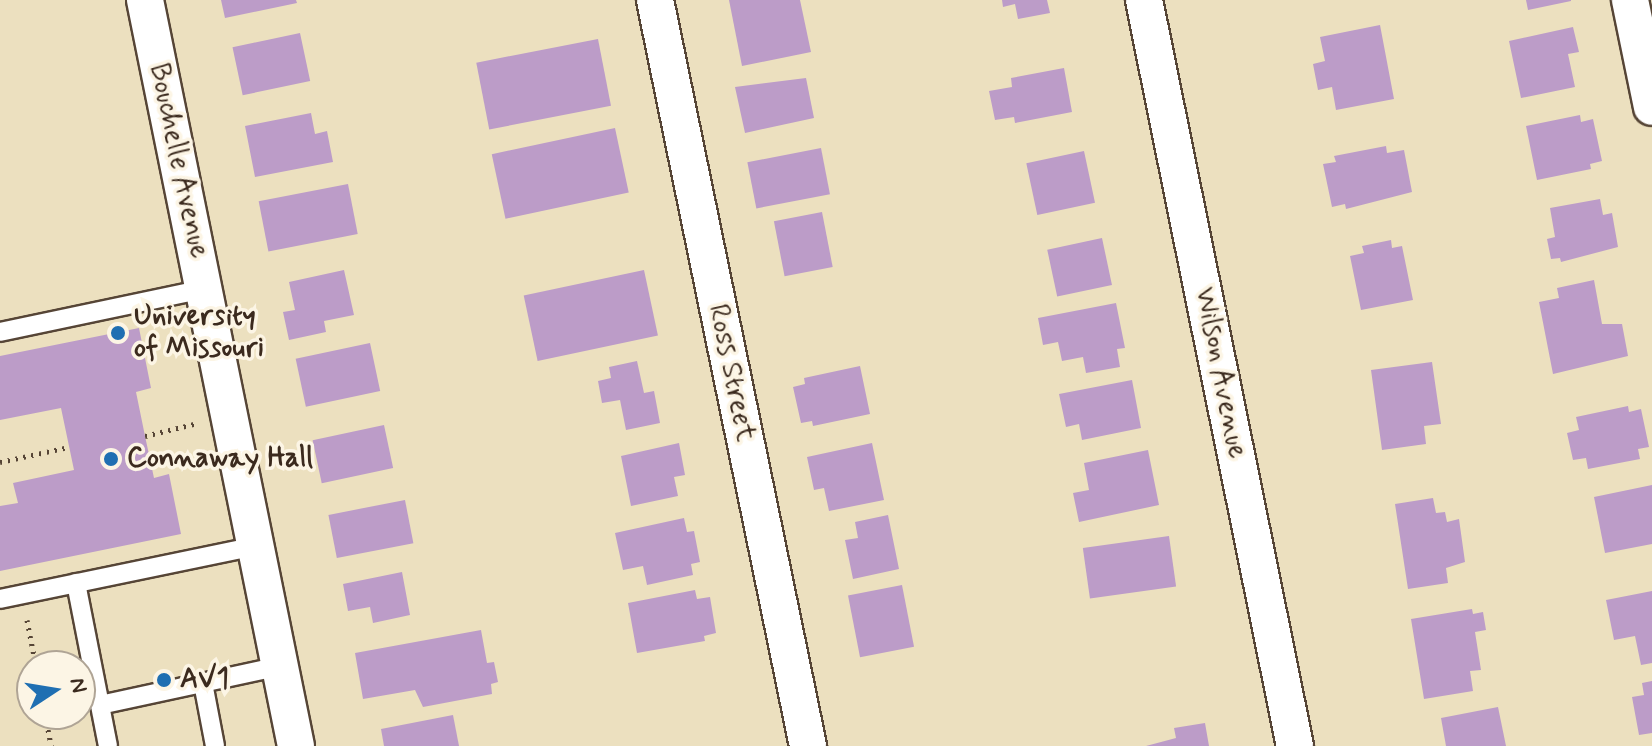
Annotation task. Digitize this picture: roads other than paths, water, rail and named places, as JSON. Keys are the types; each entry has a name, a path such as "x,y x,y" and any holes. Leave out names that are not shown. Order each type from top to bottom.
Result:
{"street":[{"name":"Bouchelle Avenue","path":"145,0 296,746"},
{"name":"Ross Street","path":"655,0 808,746"},
{"name":"Wilson Avenue","path":"1144,0 1295,746"},
{"path":"1630,0 1652,107"}],"lane":[{"path":"0,332 204,289"},
{"path":"0,599 256,546"},
{"path":"76,583 108,746"},
{"path":"100,705 280,666"},
{"path":"203,683 215,746"}],"place":[{"name":"University of Missouri","path":"118,333"},
{"name":"Connaway Hall","path":"111,459"},
{"name":"AV1","path":"164,680"}]}
